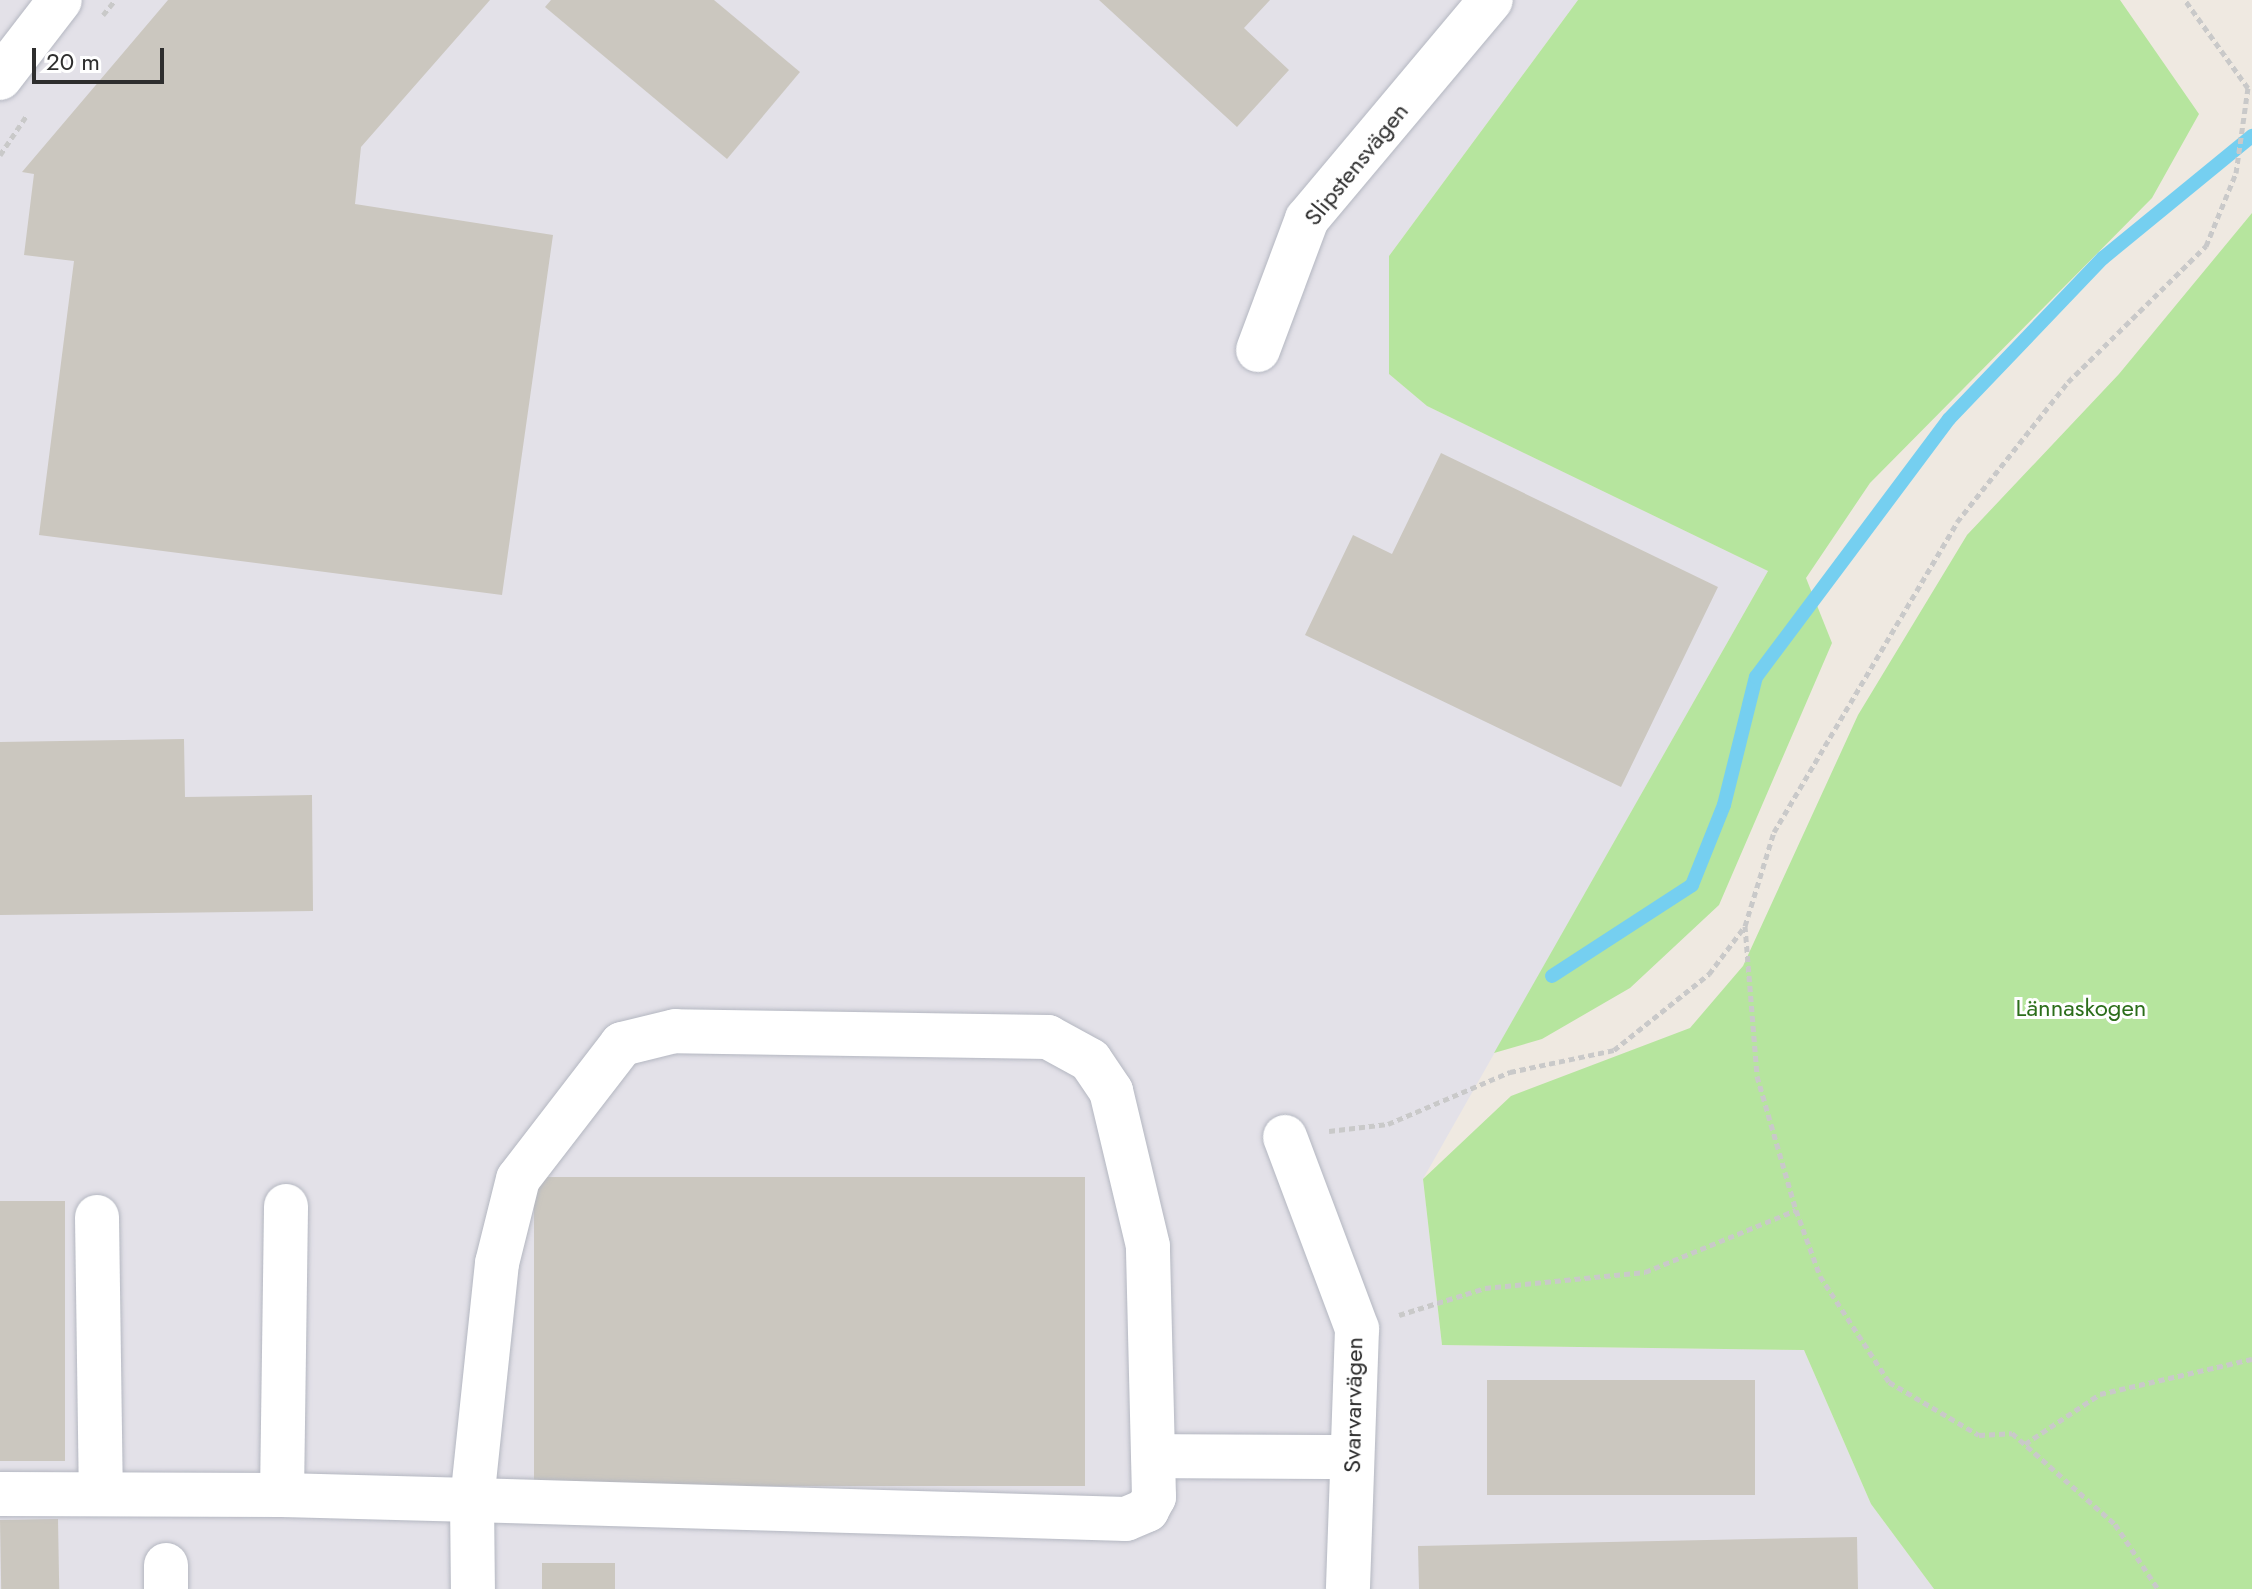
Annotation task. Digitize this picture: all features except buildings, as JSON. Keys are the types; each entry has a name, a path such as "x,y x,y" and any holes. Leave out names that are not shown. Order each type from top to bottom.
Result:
{"street":[{"path":"0,78 60,0"},
{"name":"Slipstensvägen","path":"1258,350 1307,219 1491,0"},
{"path":"0,1494 101,1491 282,1495 472,1500 1126,1519 1147,1510 1154,1497 1148,1246 1111,1091 1090,1060 1048,1037 675,1031 622,1044 518,1179 497,1263 472,1500 473,1589"},
{"name":"Svarvarvägen","path":"1285,1137 1357,1329 1348,1589"},
{"path":"282,1495 286,1206"},
{"path":"97,1217 101,1491"},
{"path":"1153,1456 1352,1457"}],"path":[{"path":"1285,1137 1388,1124 1510,1072 1614,1050 1709,974 1745,926 1774,832 1957,522 2068,382 2206,246 2236,173 2250,86 2185,0"},
{"path":"1745,926 1757,1076 1796,1210 1845,1323 1889,1382 1979,1435 2012,1433 2115,1524 2149,1581 2161,1589"},
{"path":"1357,1329 1485,1288 1645,1272 1796,1210"},
{"path":"2025,1444 2100,1394 2252,1359"}],"shaded area":[{"path":"0,0 1578,0 1389,256 1389,374 1427,406 1768,571 1423,1179 1442,1345 1804,1350 1871,1504 1934,1589 0,1589"}],"green space":[{"path":"1578,0 2120,0 2199,114 2152,198 1870,483 1806,578 1832,643 1719,905 1630,988 1542,1039 1494,1053 1768,571 1427,406 1389,374 1389,256"},
{"name":"Lännaskogen","path":"2252,213 2252,1589 1934,1589 1871,1504 1804,1350 1442,1345 1423,1179 1511,1096 1690,1028 1743,966 1858,715 1967,535 2119,374"}],"waterway":[{"path":"1552,976 1692,885 1724,805 1756,677 1949,419 2103,258 2252,136"}]}
